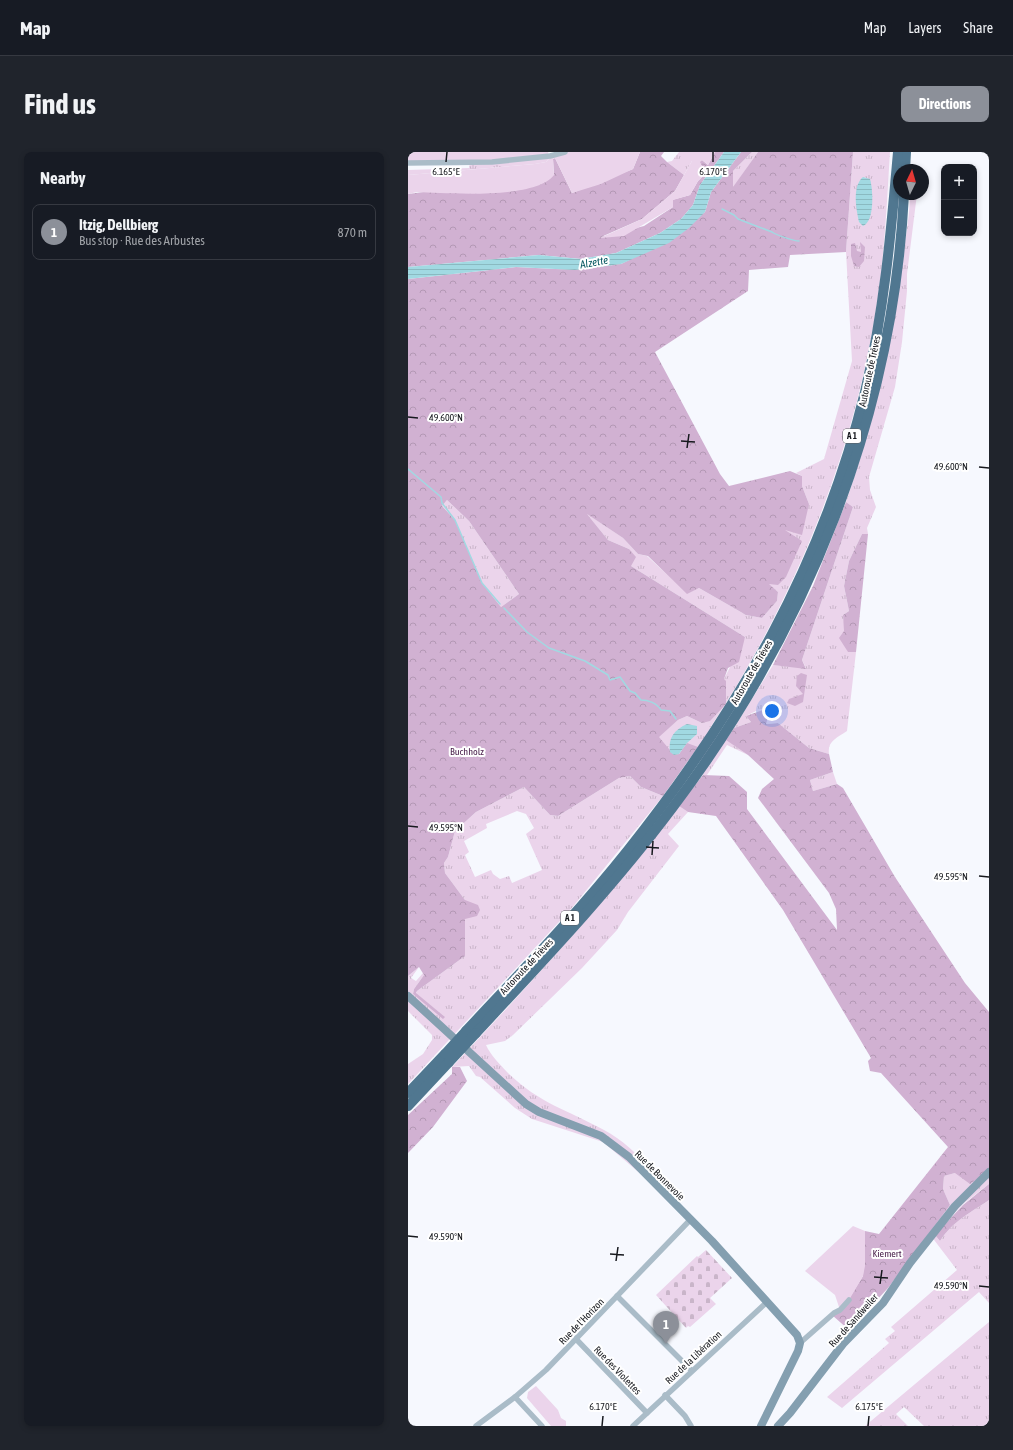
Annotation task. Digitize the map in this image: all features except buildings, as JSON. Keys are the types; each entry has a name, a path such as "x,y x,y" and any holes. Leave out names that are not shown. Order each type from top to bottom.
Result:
{"highway":[{"name":"Autoroute de Trèves","path":"740,702 820,533 840,476 858,417 873,355 890,256 898,152"},
{"path":"905,164 906,152"},
{"name":"Autoroute de Trèves","path":"408,1106 447,1058 471,1032 582,919 670,803 770,659 809,581 831,530 867,418 882,358 894,287 903,200"},
{"name":"Autoroute de Trèves","path":"408,1093 447,1058"}],"main road":[{"name":"Rue de Bonnevoie","path":"408,996 526,1104 544,1114 601,1136 616,1146 690,1219 797,1335 800,1343"},
{"name":"Rue de Sandweiler","path":"778,1426 790,1413 843,1344 883,1303 910,1263 955,1206 989,1172"},
{"path":"761,1426 798,1351 800,1343"}],"street":[{"path":"408,163 506,161 550,156 565,152"},
{"name":"Rue de l'Horizon","path":"476,1426 515,1397 546,1370 690,1219"},
{"path":"617,1296 691,1370"},
{"path":"800,1343 834,1313 840,1310 848,1300"},
{"name":"Rue de la Libération","path":"633,1426 691,1370 767,1302"},
{"name":"Rue des Violettes","path":"576,1340 647,1413"},
{"path":"665,1395 685,1416 691,1426"},
{"path":"515,1397 542,1426"}],"green space":[{"path":"408,152 548,152 550,156 565,152 640,152 633,169 601,184 572,193 555,158 553,159 554,175 544,183 529,188 510,192 490,193 469,194 417,192 408,194 408,175 535,164 546,162 550,158 408,163"},
{"path":"640,152 664,152 661,156 684,175 675,191 642,219 601,237 644,226 673,207 672,200 690,195 698,181 706,173 699,162 702,160 708,165 715,152 724,152 700,185 693,205 681,219 660,233 616,253 581,259 539,255 408,267 408,194 554,175 553,159 555,158 572,193 633,169"},
{"path":"679,152 692,152 692,161 684,175 667,162 672,161"},
{"path":"692,152 715,152 708,165 702,160 700,162 706,173 698,181 690,195 673,200 673,207 624,236 600,238 642,219 675,191 692,161"},
{"name":"Buchholz","path":"741,152 752,152 733,171 733,187 758,152 853,152 846,252 790,255 788,267 749,270 748,291 655,352 720,474 729,486 790,471 802,476 802,486 809,504 802,535 785,530 802,541 786,577 778,585 769,584 778,592 777,601 762,618 746,615 699,588 687,594 648,556 638,554 623,538 587,514 608,540 629,549 636,557 631,566 745,637 739,662 728,668 724,679 726,681 726,704 710,721 702,723 687,716 678,720 659,737 674,755 679,754 687,743 698,747 663,796 641,787 630,776 619,778 558,816 550,815 524,787 476,812 455,831 448,857 444,863 445,873 465,900 478,905 480,910 477,916 465,919 465,956 416,993 445,1017 443,1019 413,994 414,989 424,975 419,967 408,976 408,279 516,267 575,270 621,264 639,255 705,212 711,192","holes":["447,500 469,521 519,594 501,607 482,583 455,520 442,506"]},
{"path":"752,152 758,152 733,188 733,171"},
{"path":"853,152 890,152 884,242 878,296 868,354 838,467 818,521 795,575 769,627 741,678 710,728 748,755 727,745 707,775 703,775 698,747 670,752 658,737 678,720 687,716 702,723 745,637 631,566 629,549 608,540 586,513 623,538 638,554 647,556 687,593 699,588 746,615 762,618 777,601 778,592 768,584 783,529 809,504 802,486 802,476 796,473 824,459 852,361 846,252"},
{"path":"550,158 546,162 535,164 408,175 408,170 469,168 470,162"},
{"path":"910,200 916,200 907,274 907,291 902,342 895,387 869,477 870,490 876,507 867,528 868,534 862,534 849,561 844,586 849,611 843,615 848,652 856,652 847,731 831,743 829,754 809,748 778,723 766,724 756,711 746,716 751,722 734,728 773,665 806,668 802,660 853,507 846,502 865,443 887,352 903,260"},
{"path":"860,242 865,247 864,261 859,267 854,266 851,256 851,244 855,243 857,251 861,252"},
{"path":"447,500 469,521 519,594 501,607 482,583 455,520 442,506"},
{"path":"846,502 853,507 802,660 806,669 773,665 813,586"},
{"path":"862,534 868,534 856,652 848,652 839,638 844,631 843,615 849,611 844,586 849,561"},
{"path":"801,673 807,675 803,702 795,706 787,703 789,699 803,694 796,686 797,676"},
{"name":"Kiemert","path":"763,710 769,713 766,724 778,723 809,748 829,754 833,772 810,780 813,791 837,784 843,788 895,877 965,983 989,1012 989,1171 970,1184 955,1173 944,1176 943,1189 950,1205 888,1288 849,1330 832,1315 848,1300 863,1276 865,1231 879,1234 948,1147 881,1073 870,1071 868,1061 871,1058 783,910 716,816 688,812 679,806 703,775 729,776 747,792 747,809 837,930 836,909 829,893 758,798 762,789 774,779 748,755 726,740 734,728 751,722 746,716"},
{"path":"833,772 837,784 813,791 810,780"},
{"path":"630,776 641,787 663,796 571,909 408,1084 408,1064 423,1054 432,1040 432,1035 408,1011 408,976 419,967 411,978 416,981 423,973 424,975 414,989 413,994 445,1017 416,994 417,991 465,956 465,900 445,873 444,863 448,857 455,831 476,812 524,787 550,815 558,816 619,778","holes":["517,811 526,814 534,828 526,834 542,870 512,883 509,876 500,879 493,874 491,870 475,877 465,855 469,852 464,841 487,828 486,824"]},
{"path":"679,806 688,812 668,834 679,846 628,912 617,930 582,968 513,1035 505,1041 486,1045 493,1056 507,1072 531,1092 611,1134 629,1148 652,1168 642,1175 603,1142 532,1119 515,1108 480,1077 476,1076 469,1066 452,1067 569,940 625,874"},
{"path":"452,1067 460,1067 467,1081 433,1127 408,1153 408,1115 452,1074"},
{"path":"989,1171 989,1184 963,1204 935,1235 940,1241 950,1228 989,1200 989,1303 979,1292 842,1408 827,1397 889,1343 885,1339 895,1331 891,1327 957,1270 928,1232 950,1205 943,1189 944,1176 955,1173"},
{"path":"989,1184 989,1200 950,1228 940,1241 935,1235 963,1205"},
{"path":"853,1226 865,1231 865,1266 863,1276 849,1300 840,1310 835,1295 805,1271"},
{"path":"706,1250 732,1278 710,1298 716,1304 690,1327 688,1326 686,1328 656,1295 697,1256 698,1257"},
{"path":"989,1322 989,1426 924,1426 904,1407 896,1414 908,1426 865,1426"},
{"path":"536,1386 558,1410 561,1418 566,1421 566,1426 551,1426 527,1398 528,1392"}],"water":[{"name":"Alzette","path":"724,152 741,152 711,192 705,212 689,228 669,243 621,264 575,270 516,267 408,279 408,267 539,255 581,259 616,253 660,233 681,219 693,205 700,185"},
{"path":"863,177 870,179 872,204 870,218 863,226 859,222 856,192 857,186"},
{"path":"687,724 697,726 697,734 687,743 679,754 674,755 670,752 671,739 675,732"}],"waterway":[{"path":"722,209 734,215 738,219 781,236 799,241"},
{"path":"408,469 441,497 442,503 455,520 482,583 500,604"},
{"path":"504,608 527,632 549,648 585,661 608,675 610,680 620,677 630,691 635,693 641,700 652,702 661,710 670,711 676,719"}],"place":[{"name":"Itzig, Dellbierg","path":"666,1344"}]}
